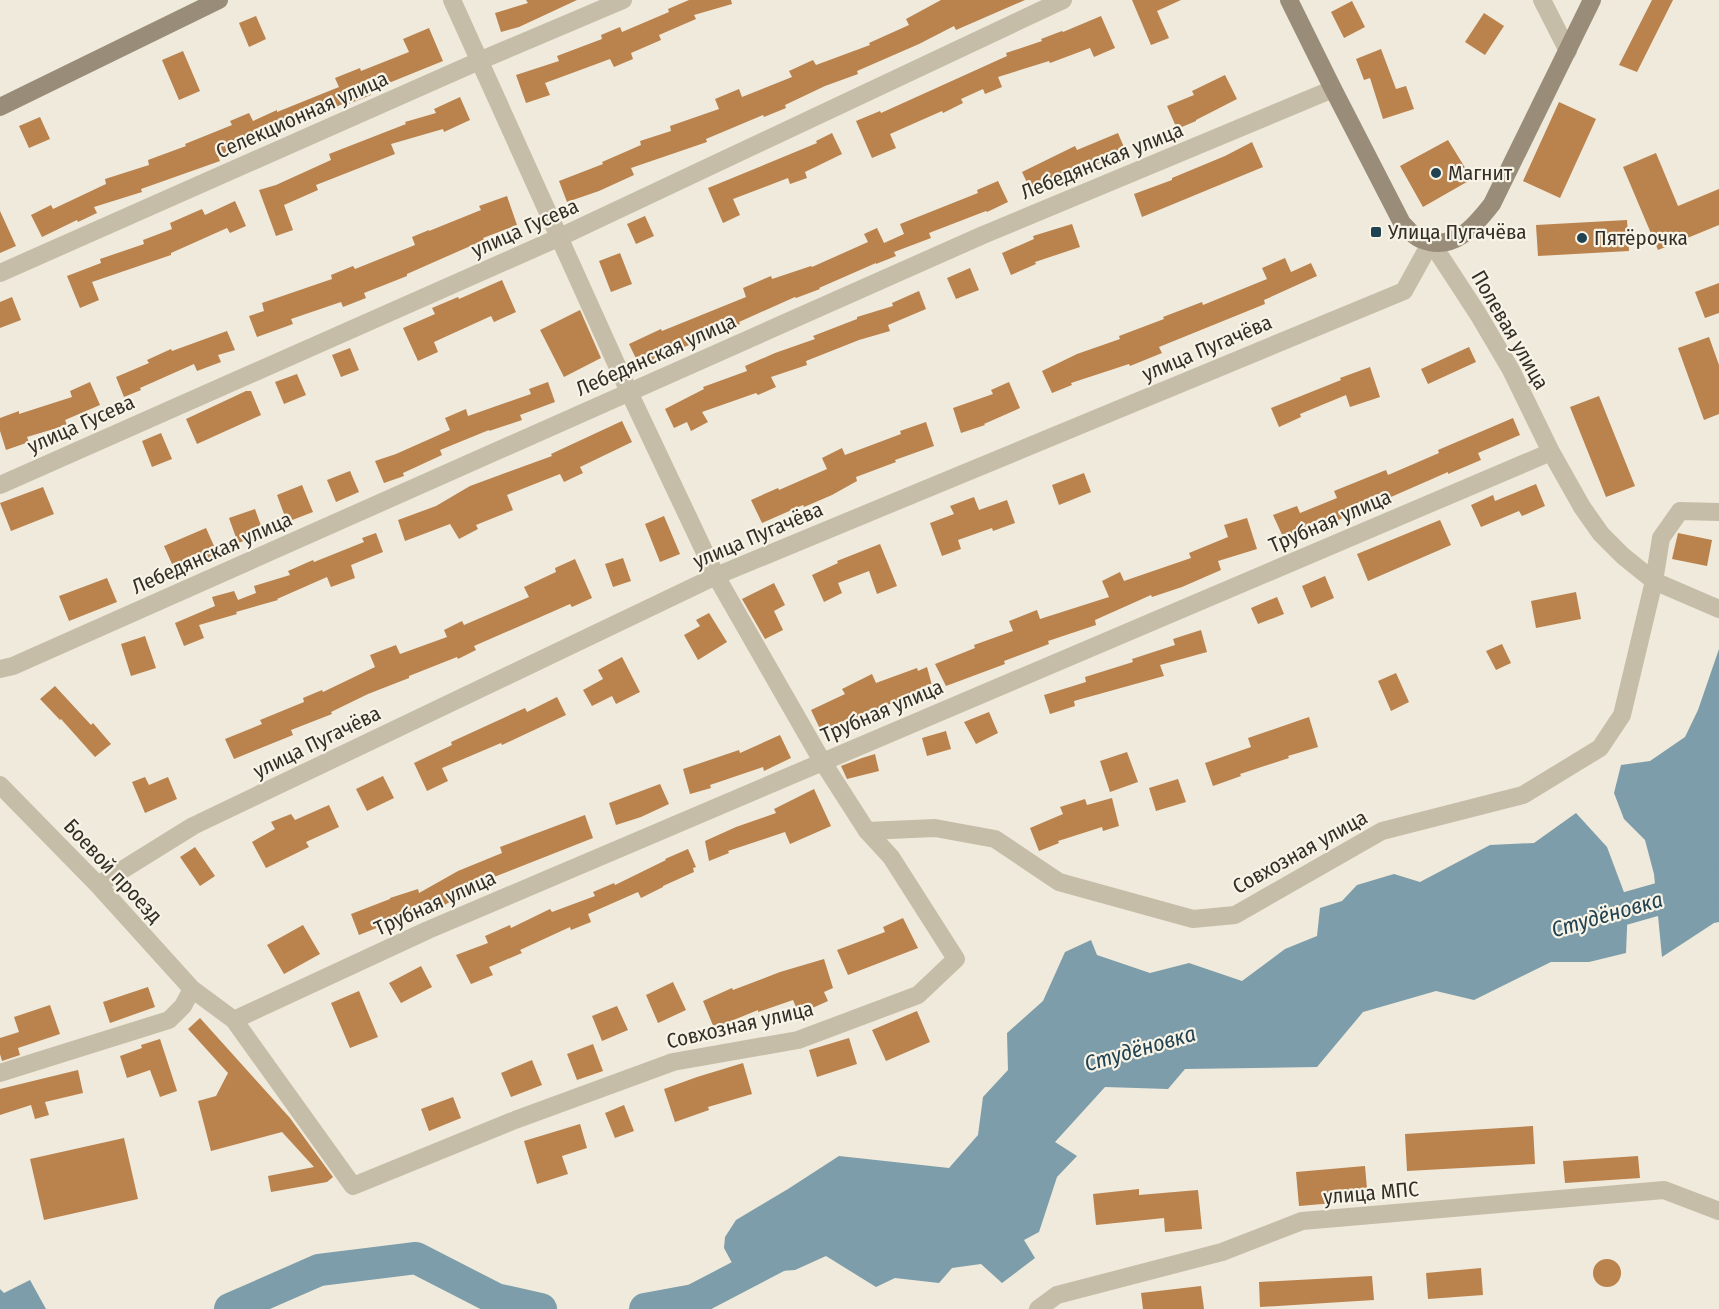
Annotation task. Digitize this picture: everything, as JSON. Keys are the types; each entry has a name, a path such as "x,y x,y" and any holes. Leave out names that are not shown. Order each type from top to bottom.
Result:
{"street":[{"path":"0,107 219,0"},
{"path":"452,0 558,238 716,576 822,761 867,831"},
{"name":"Селекционная улица","path":"0,273 479,61 623,0"},
{"name":"улица Гусева","path":"0,484 558,238 1063,0"},
{"name":"Полевая улица","path":"1290,0 1333,90 1402,223 1418,238 1431,242 1478,314 1505,361 1551,452 1582,507 1601,534 1623,556 1654,581"},
{"path":"1542,0 1568,51"},
{"path":"1431,242 1458,239 1472,228 1492,204 1592,0"},
{"name":"Лебедянская улица","path":"0,669 13,666 982,235 1333,90"},
{"name":"улица Пугачёва","path":"98,885 193,826 716,576 1404,291 1431,242"},
{"name":"Трубная улица","path":"234,1020 428,930 1551,452"},
{"name":"Совхозная улица","path":"867,831 935,828 995,839 1059,882 1193,919 1235,915 1382,831 1523,795 1600,748 1622,715 1654,581 1661,538 1680,511 1719,512"},
{"path":"1654,581 1719,609"},
{"name":"Боевой проезд","path":"0,785 98,885 192,989"},
{"name":"Совхозная улица","path":"192,989 234,1020 353,1186 515,1120 673,1062 798,1040 918,995 956,959 891,856 867,831"},
{"path":"0,1073 169,1020 183,1006 192,989"},
{"name":"улица МПС","path":"1038,1309 1057,1295 1222,1252 1302,1221 1664,1190 1719,1211"}],"water":[{"path":"1719,649 1719,922 1662,957 1654,874 1645,840 1624,819 1614,793 1621,765 1650,761 1685,737 1698,710"},
{"path":"1576,813 1607,847 1628,903 1626,953 1589,962 1551,962 1474,1000 1436,991 1363,1012 1317,1067 1185,1069 1168,1089 1105,1087 1055,1142 1077,1156 1057,1177 1039,1232 1024,1240 1035,1258 1002,1283 981,1264 952,1268 939,1283 895,1278 876,1287 826,1256 795,1270 738,1274 724,1248 725,1237 736,1220 839,1156 949,1168 978,1135 983,1097 1008,1070 1007,1033 1043,1001 1065,952 1091,940 1097,955 1150,973 1189,963 1242,981 1285,949 1317,936 1320,908 1342,901 1357,885 1394,874 1420,882 1490,845 1534,843"},
{"path":"30,1280 46,1309 0,1309 0,1289 4,1293"}],"building":[{"path":"526,0 577,0 519,27 501,32 495,13 528,3"},
{"path":"689,0 731,0 732,4 694,15 696,19 659,35 661,40 631,53 633,59 614,67 610,59 545,83 550,95 526,103 516,75 559,61 557,56 602,39 601,35 620,27 622,32 669,12 668,9"},
{"path":"941,0 1025,0 956,30 954,26 857,71 858,74 825,86 785,105 786,108 706,139 707,142 631,168 634,175 567,202 559,181 603,164 602,162 641,145 640,141 671,131 670,126 719,109 715,99 739,89 742,97 792,77 789,71 813,60 816,65 870,45 869,43 909,25 906,19"},
{"path":"1132,0 1181,0 1157,11 1169,38 1151,45"},
{"path":"1652,0 1673,0 1637,72 1619,65"},
{"path":"1352,1 1365,27 1344,38 1331,12"},
{"path":"1484,13 1504,26 1485,55 1465,42"},
{"path":"256,16 266,39 249,47 239,23"},
{"path":"1101,16 1115,48 1094,57 1090,48 1050,63 1049,61 998,77 1002,87 985,94 983,89 961,99 963,103 943,113 942,111 890,134 896,148 872,158 856,121 880,111 881,113 1007,56 1006,53 1042,41 1041,39"},
{"path":"429,28 443,61 369,91 371,95 346,105 345,103 285,128 286,130 270,137 218,156 220,161 141,189 142,192 94,207 97,213 42,237 31,215 51,205 53,209 106,184 105,179 149,165 148,160 232,125 230,121 249,113 253,121 339,87 335,78 360,68 361,71 409,52 403,39"},
{"path":"1381,49 1396,89 1406,86 1414,109 1383,119 1370,78 1364,80 1356,59"},
{"path":"183,51 200,91 179,100 162,60"},
{"path":"1225,75 1237,99 1177,129 1167,106 1194,95 1192,91"},
{"path":"460,97 470,120 444,132 443,129 391,144 395,154 316,185 318,190 284,205 293,230 276,236 259,190 276,185 331,160 329,154 406,124 405,122 436,113 434,109"},
{"path":"1559,102 1596,119 1560,198 1523,181"},
{"path":"40,117 50,139 29,148 19,126"},
{"path":"832,133 842,154 805,172 807,178 790,184 788,178 733,199 740,215 723,223 708,188 817,143 816,141"},
{"path":"1118,133 1126,152 1032,193 1022,172 1075,146 1077,150"},
{"name":"Магнит","path":"1448,140 1472,179 1423,207 1400,166"},
{"path":"1252,142 1263,167 1142,217 1134,194 1172,180 1172,178"},
{"path":"1656,153 1678,206 1719,189 1719,225 1658,250 1623,167"},
{"path":"998,181 1008,202 929,233 931,238 894,252 896,256 820,289 795,297 739,322 740,324 672,352 673,354 641,369 629,344 661,329 662,331 746,297 743,288 771,276 772,279 812,267 868,242 864,234 877,228 884,243 904,234 900,224 978,193 977,190"},
{"path":"507,196 517,225 483,238 484,240 407,274 407,276 364,293 366,298 343,307 341,302 291,319 293,324 257,337 249,316 264,311 262,303 332,279 331,275 353,266 355,269 415,245 412,237 481,210 479,206"},
{"path":"235,201 246,226 230,233 227,228 171,253 171,255 92,282 99,300 80,308 67,276 101,263 100,259 144,244 143,240 172,229 170,223 202,209 205,215"},
{"path":"0,211 16,246 0,253"},
{"path":"645,216 654,236 636,244 627,224"},
{"name":"Пятёрочка","path":"1627,220 1629,251 1538,256 1536,225"},
{"path":"1072,224 1080,247 1035,262 1036,264 1011,275 1002,253 1034,239 1033,236"},
{"path":"620,253 632,284 611,292 599,261"},
{"path":"1285,258 1291,272 1311,263 1317,276 1264,300 1265,304 1159,347 1162,353 1130,366 1129,364 1071,383 1072,385 1052,393 1042,371 1077,354 1120,339 1119,336 1164,319 1163,317 1202,302 1203,305 1267,279 1262,268"},
{"path":"970,268 979,290 956,299 947,278"},
{"path":"502,280 516,312 494,322 491,316 434,342 438,352 418,361 403,328 435,314 432,308"},
{"path":"1719,283 1719,313 1705,318 1695,292"},
{"path":"919,291 926,309 888,325 890,331 859,340 806,361 807,365 771,377 776,387 758,395 756,393 702,412 708,422 691,431 687,422 674,428 665,409 704,389 703,387 747,371 745,366 815,339 813,336 857,319 857,317 893,306 892,303"},
{"path":"12,297 21,320 0,328 0,302"},
{"path":"580,310 601,358 564,377 540,330"},
{"path":"227,331 235,350 218,355 221,362 197,371 194,364 124,397 116,377 149,363 147,360 171,349 172,351"},
{"path":"1709,337 1719,365 1719,414 1704,420 1678,348"},
{"path":"1469,347 1476,362 1428,384 1421,369"},
{"path":"350,348 359,370 341,377 332,355"},
{"path":"1370,367 1380,397 1350,407 1346,395 1300,414 1301,417 1279,427 1271,408"},
{"path":"297,374 306,395 284,404 275,382"},
{"path":"90,382 100,405 65,420 67,425 27,437 29,442 6,450 0,431 0,418 72,397 70,391"},
{"path":"548,382 555,402 520,415 522,420 489,430 440,450 442,455 403,473 404,476 384,483 375,461 450,430 445,418 466,409 468,416 531,394 529,389"},
{"path":"1009,382 1020,408 985,425 961,433 953,408 993,394 991,390"},
{"path":"246,391 251,391 261,415 197,444 186,419"},
{"path":"1599,396 1635,486 1606,497 1570,407"},
{"path":"1513,418 1520,435 1478,453 1481,460 1327,525 1325,520 1284,539 1273,515 1297,506 1300,513 1337,498 1334,491 1386,470 1388,475 1439,453 1438,450"},
{"path":"622,421 632,442 580,467 583,473 564,482 560,474 507,495 513,510 476,525 478,529 459,539 450,524 405,541 398,520 436,506 470,486 552,456 551,454"},
{"path":"926,422 934,446 856,477 857,481 832,495 762,523 751,500 827,469 822,458 842,448 845,455"},
{"path":"161,433 172,459 152,467 142,441"},
{"path":"350,471 359,492 336,502 327,480"},
{"path":"1084,473 1091,492 1059,505 1052,485"},
{"path":"1536,484 1545,506 1522,516 1519,511 1481,527 1471,505 1493,495 1495,501"},
{"path":"302,485 313,512 287,522 277,495"},
{"path":"43,487 54,514 11,531 0,503"},
{"path":"974,497 979,510 1007,500 1015,523 958,540 961,549 942,556 930,523 954,514 950,506"},
{"path":"255,509 264,534 238,543 229,518"},
{"path":"664,516 680,554 660,562 645,524"},
{"path":"1247,518 1257,549 1218,561 1221,570 1182,587 1152,597 1151,595 1095,620 1096,625 1048,641 1049,644 1004,661 1005,664 946,686 935,664 975,648 974,645 1013,631 1009,621 1037,610 1040,619 1109,597 1102,581 1120,572 1124,581 1191,558 1189,553 1228,537 1224,525"},
{"path":"1440,520 1451,545 1368,581 1357,554"},
{"path":"206,528 218,555 176,573 164,546"},
{"path":"376,533 383,552 351,565 355,578 331,587 327,577 278,600 199,625 204,638 184,646 175,623 215,606 212,597 234,591 238,600 256,593 254,586 290,575 288,571 364,542 362,538"},
{"path":"1678,533 1712,540 1707,566 1672,559"},
{"path":"880,544 897,586 877,594 869,571 838,583 842,593 824,602 812,575 838,563 837,561"},
{"path":"623,558 631,581 613,587 605,564"},
{"path":"575,559 592,598 572,607 570,604 474,646 476,650 458,659 457,657 368,694 331,712 332,714 291,730 293,735 234,759 225,739 262,724 260,720 304,702 303,698 322,690 323,692 375,667 370,655 396,645 400,654 447,637 444,630 462,621 464,625 529,597 524,587 556,572 555,568"},
{"path":"1325,576 1334,598 1311,608 1302,586"},
{"path":"107,578 117,602 69,621 59,596"},
{"path":"774,583 785,605 774,611 783,630 765,639 742,599"},
{"path":"1576,592 1581,619 1536,628 1531,601"},
{"path":"1277,597 1284,614 1258,624 1251,608"},
{"path":"709,613 727,642 698,660 684,635 700,626 696,620"},
{"path":"1201,630 1207,652 1160,665 1164,676 1074,701 1075,706 1050,714 1044,695 1086,682 1085,677 1133,662 1132,659 1175,645 1173,639"},
{"path":"145,636 156,668 131,676 121,644"},
{"path":"1502,644 1511,663 1496,670 1486,651"},
{"path":"622,657 640,692 616,704 612,696 592,706 583,690 603,679 598,670"},
{"path":"927,667 933,689 887,705 888,708 858,722 855,716 821,731 811,710 845,694 842,689 872,674 876,683 917,668 918,671"},
{"path":"1396,673 1409,702 1391,711 1378,681"},
{"path":"55,686 111,744 95,757 40,699"},
{"path":"557,697 566,715 502,745 501,743 442,768 448,781 427,791 414,763 452,745 451,742 525,708 527,712"},
{"path":"989,712 998,733 976,744 964,722"},
{"path":"1309,717 1318,747 1288,756 1289,758 1240,774 1241,776 1213,786 1205,763 1251,747 1248,738"},
{"path":"946,731 951,749 927,756 922,738"},
{"path":"780,735 791,758 764,771 763,767 690,794 683,769 739,750 740,753"},
{"path":"1127,752 1138,782 1110,792 1100,761"},
{"path":"875,754 879,771 847,779 841,766"},
{"path":"383,776 394,798 367,811 356,789"},
{"path":"145,777 149,785 168,777 177,799 145,813 132,782"},
{"path":"1178,779 1186,802 1156,811 1149,788"},
{"path":"660,784 669,804 616,825 609,803"},
{"path":"814,789 831,826 790,844 785,832 728,851 729,853 709,861 705,841 776,813 774,809"},
{"path":"1112,798 1119,826 1103,831 1102,827 1058,841 1059,843 1039,851 1030,828 1063,814 1060,807 1085,799 1087,805"},
{"path":"329,805 339,827 306,842 309,847 266,868 252,842 275,829 271,822 291,814 295,820"},
{"path":"585,815 593,838 494,877 495,879 457,895 458,897 436,910 433,904 377,922 379,927 359,935 351,914 418,889 419,893 458,871 502,853 500,847"},
{"path":"195,847 215,876 200,886 180,857"},
{"path":"688,849 696,867 693,868 694,872 641,898 638,892 588,914 591,922 571,930 570,927 520,950 522,953 489,967 493,975 471,984 456,955 488,943 485,936 510,925 511,928 550,909 552,912 595,896 593,892 614,883 615,885"},
{"path":"903,918 918,948 848,975 837,950 885,932 883,927"},
{"path":"303,925 320,954 284,974 267,945"},
{"path":"824,959 833,988 824,992 828,1001 799,1014 793,1000 758,1012 758,1010 714,1028 703,1001 732,988 733,990 780,972"},
{"path":"421,966 432,987 401,1003 389,983"},
{"path":"673,982 686,1010 658,1023 646,995"},
{"path":"148,987 155,1007 110,1023 103,1002"},
{"path":"359,991 378,1037 350,1048 331,1003"},
{"path":"50,1005 60,1034 18,1048 20,1055 2,1061 0,1038 19,1032 14,1017"},
{"path":"617,1006 628,1030 602,1041 592,1016"},
{"path":"917,1011 930,1042 886,1061 872,1030"},
{"path":"200,1018 290,1118 333,1177 327,1182 271,1192 268,1176 314,1167 282,1132 211,1151 198,1101 216,1096 228,1073 188,1029"},
{"path":"849,1038 857,1064 817,1077 809,1050"},
{"path":"160,1039 177,1091 160,1097 150,1070 127,1078 120,1056 142,1048 141,1045"},
{"path":"593,1044 603,1071 577,1080 567,1054"},
{"path":"532,1060 542,1085 511,1097 501,1073"},
{"path":"743,1063 752,1094 708,1107 709,1110 675,1122 664,1089"},
{"path":"78,1070 83,1093 45,1102 49,1115 35,1119 31,1105 0,1115 0,1089"},
{"path":"453,1097 461,1118 429,1131 421,1109"},
{"path":"624,1105 634,1131 615,1138 605,1113"},
{"path":"580,1124 587,1148 562,1156 568,1174 537,1184 524,1141"},
{"path":"1533,1126 1535,1164 1407,1171 1405,1134"},
{"path":"124,1138 138,1199 44,1220 30,1159"},
{"path":"1638,1156 1640,1178 1565,1183 1563,1161"},
{"path":"1365,1166 1368,1200 1299,1206 1296,1172"},
{"path":"1139,1189 1139,1195 1198,1190 1202,1229 1165,1232 1164,1218 1096,1225 1093,1194"},
{"path":"1607,1259 1617,1263 1621,1273 1617,1283 1607,1287 1597,1283 1593,1273 1597,1263"},
{"path":"1481,1268 1483,1295 1428,1299 1426,1273"},
{"path":"1372,1276 1374,1300 1260,1307 1259,1282"},
{"path":"1201,1286 1204,1309 1143,1309 1141,1293"}],"waterway":[{"name":"Студёновка","path":"1588,919 1719,882"},
{"name":"Студёновка","path":"645,1309 694,1300 782,1254"},
{"name":"Студёновка","path":"230,1309 319,1270 416,1258 496,1299 541,1309"}],"place":[{"name":"Магнит","path":"1436,173"},
{"name":"Улица Пугачёва","path":"1376,232"},
{"name":"Пятёрочка","path":"1582,238"}]}
